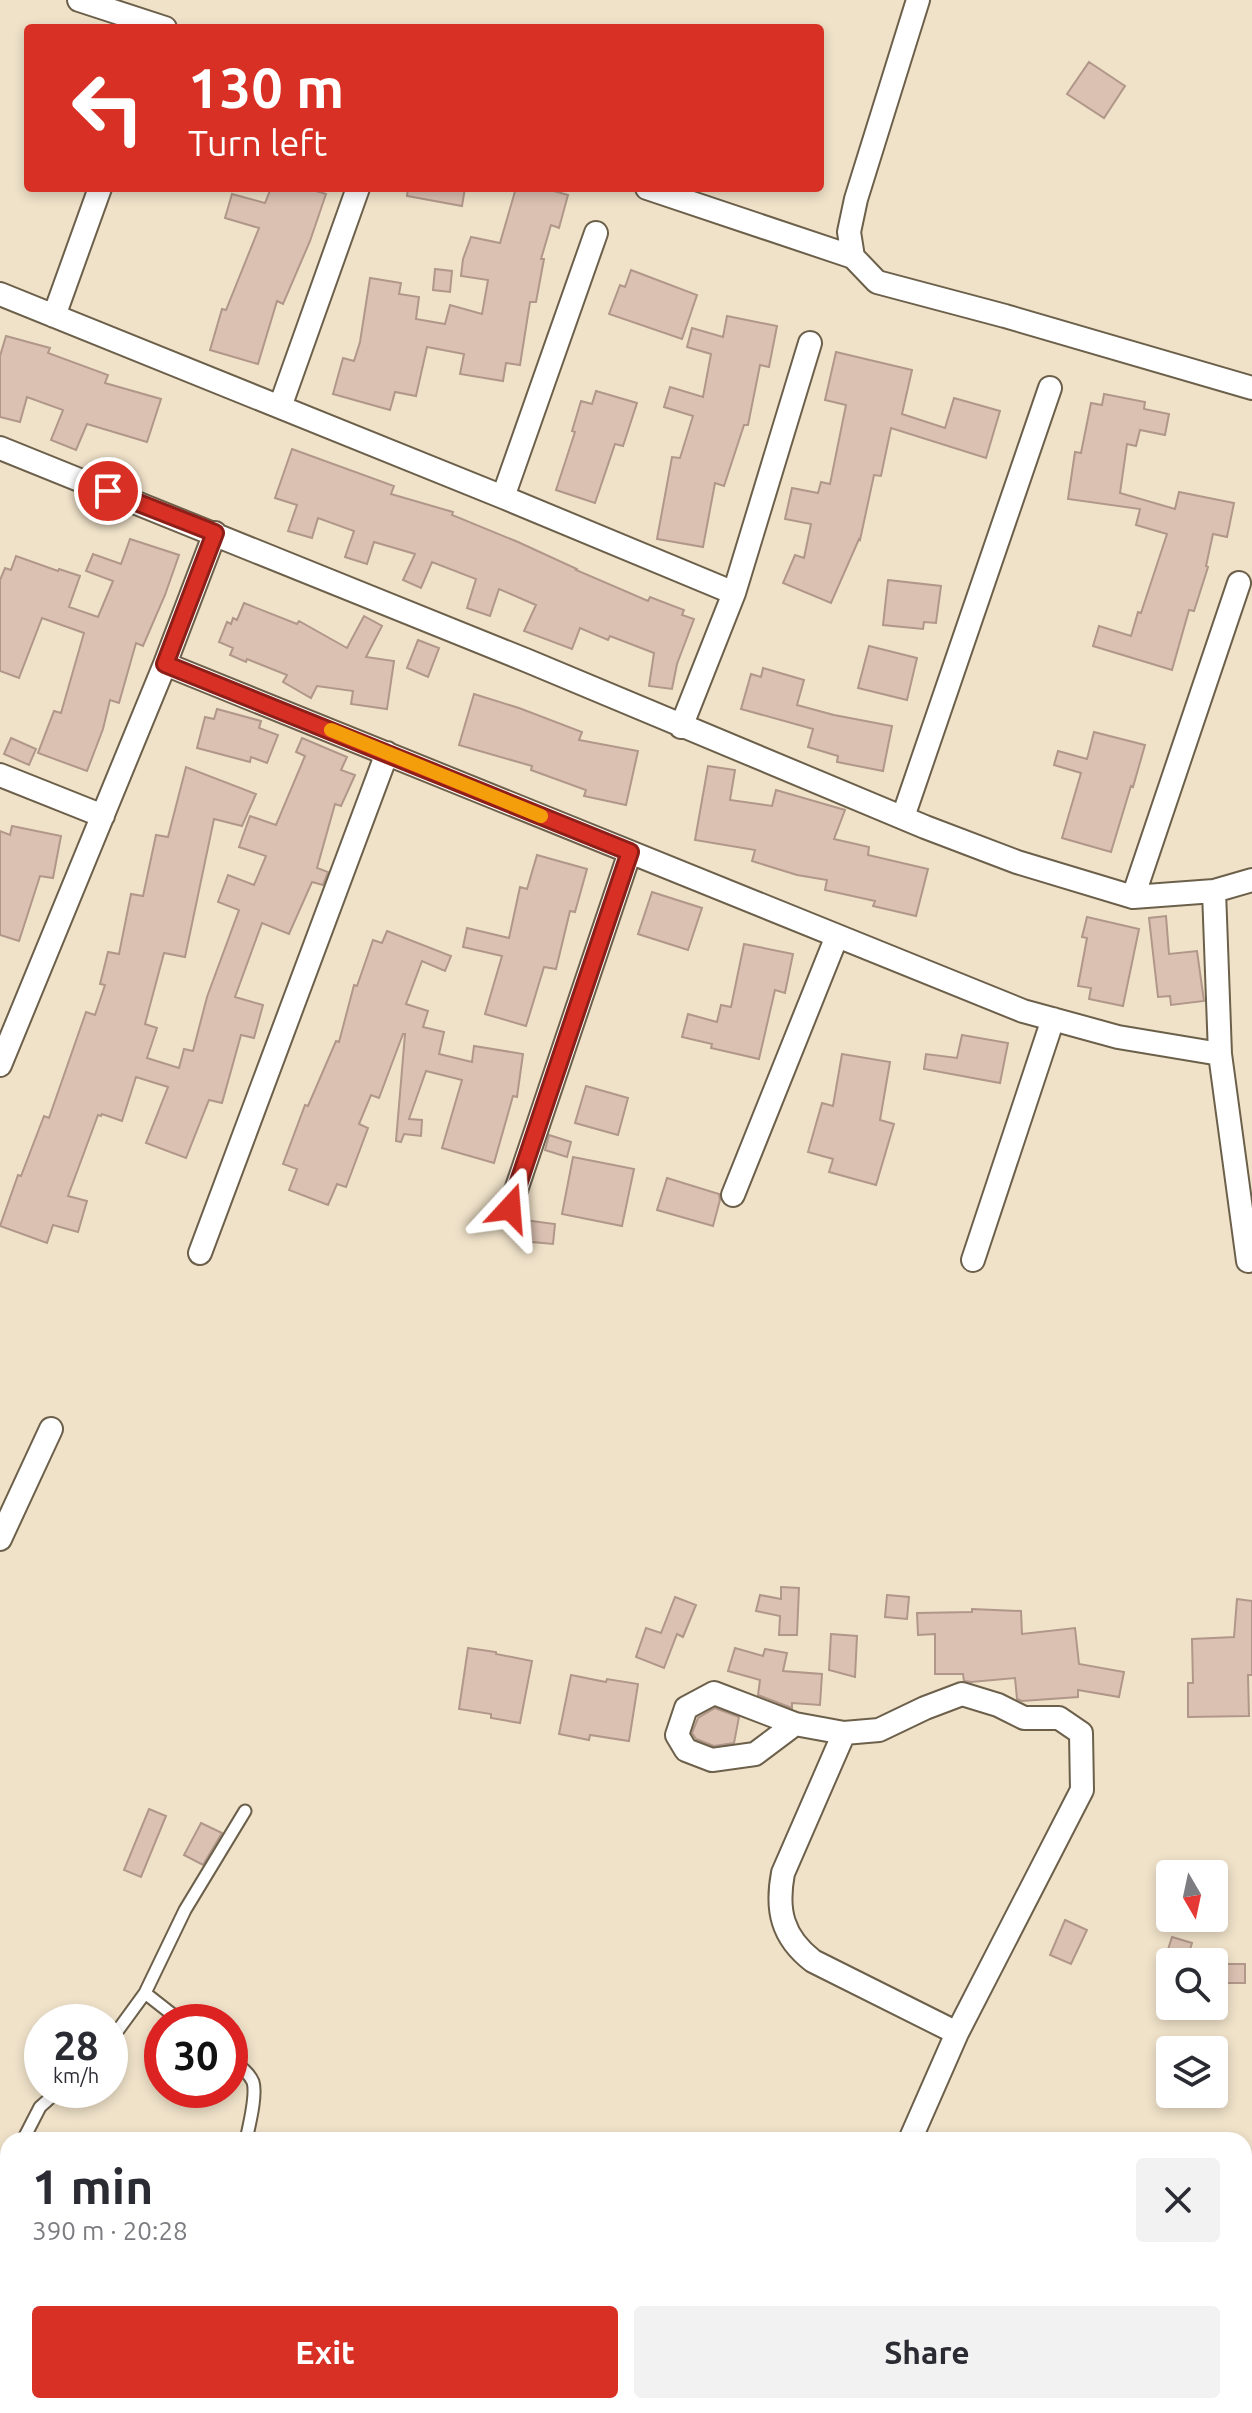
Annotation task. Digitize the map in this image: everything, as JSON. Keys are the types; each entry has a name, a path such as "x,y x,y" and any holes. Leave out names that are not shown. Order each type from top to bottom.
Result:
{"street":[{"path":"79,0 153,24"},
{"path":"853,257 849,232 856,199 918,0"},
{"path":"54,316 99,192"},
{"path":"280,407 357,192"},
{"path":"659,192 853,257 877,282 1252,388"},
{"path":"503,497 596,233"},
{"path":"0,294 734,593"},
{"path":"681,727 734,593 810,343"},
{"path":"903,817 1050,388"},
{"path":"0,448 1031,867 1133,897 1214,891 1252,880"},
{"path":"0,1065 165,664 215,533"},
{"path":"1133,897 1239,583"},
{"path":"165,664 1023,1011 1118,1037 1220,1054"},
{"path":"200,1253 387,753"},
{"path":"0,775 103,816"},
{"path":"510,1208 630,852"},
{"path":"1214,891 1220,1054 1248,1261"},
{"path":"733,1195 837,936"},
{"path":"973,1260 1053,1019"},
{"path":"0,1539 51,1429"},
{"path":"795,1724 755,1754 712,1760 686,1750 677,1735 686,1708 714,1693 795,1724 844,1733 879,1730 962,1694 998,1705 1024,1718 1059,1718 1081,1733 1082,1790 957,2033 914,2132"},
{"path":"844,1733 783,1873 779,1911 785,1927 802,1953 813,1961 957,2033"}],"lane":[{"path":"128,2016 145,1993 185,1910 245,1811"},
{"path":"145,1993 159,2004"},
{"path":"247,2132 254,2092 253,2081 248,2075"},
{"path":"27,2132 39,2108"}],"building":[{"path":"1089,62 1125,86 1104,118 1067,94"},
{"path":"269,192 326,194 283,304 277,301 258,364 210,350 222,309 226,310 259,228 225,218 232,194 265,203"},
{"path":"408,192 464,192 462,206 407,196"},
{"path":"515,192 568,195 559,228 551,225 541,259 544,259 536,302 530,302 520,365 506,363 503,381 460,374 464,354 427,347 416,396 395,392 390,410 333,394 343,358 354,361 370,278 401,283 399,294 419,297 416,319 445,324 450,305 482,314 488,280 461,276 471,237 500,243"},
{"path":"435,269 452,271 450,292 433,290"},
{"path":"631,270 697,295 682,339 609,314 620,285 625,287"},
{"path":"727,316 777,326 769,367 760,365 748,425 744,425 724,486 715,483 703,547 657,539 672,457 680,458 693,416 664,407 670,387 703,397 711,354 687,347 692,328 723,337"},
{"path":"6,336 50,348 48,353 108,375 105,383 161,399 147,442 87,424 76,450 51,440 63,410 27,397 20,422 0,417 0,356"},
{"path":"836,352 912,370 902,414 945,428 954,398 1000,411 986,458 891,428 881,476 874,475 860,540 831,603 783,583 795,555 804,558 811,524 785,519 792,488 818,493 821,482 830,484 846,405 825,400"},
{"path":"596,391 637,403 623,446 615,444 595,503 556,490 575,432 572,431 581,401 592,404"},
{"path":"1104,394 1145,402 1144,409 1169,414 1165,435 1140,430 1136,446 1127,444 1120,493 1175,509 1179,492 1234,503 1227,537 1213,534 1208,567 1194,611 1189,610 1172,670 1093,646 1099,626 1131,636 1167,534 1136,525 1140,509 1068,499 1075,452 1081,453 1091,403 1102,405"},
{"path":"292,449 394,486 391,494 453,512 452,515 648,601 650,597 684,610 682,615 694,619 677,664 672,689 649,686 654,653 610,636 608,640 580,628 572,649 524,631 536,605 499,589 490,616 467,608 476,579 432,562 421,588 403,580 415,554 374,542 367,564 345,557 354,531 318,518 312,538 288,531 297,505 275,498"},
{"path":"130,539 179,555 143,646 136,643 119,703 110,700 87,771 38,753 54,711 61,713 84,633 42,618 19,678 0,671 0,580 5,568 11,570 16,556 80,576 69,607 98,617 113,581 86,571 93,554 121,564"},
{"path":"888,580 941,586 936,623 924,622 923,629 883,625"},
{"path":"244,603 297,624 299,621 347,648 364,616 382,626 366,657 394,661 387,709 351,704 353,691 317,686 311,698 283,682 287,675 230,655 233,648 219,642 227,622 231,624 233,618 237,620"},
{"path":"418,640 439,648 428,677 407,668"},
{"path":"869,646 917,658 907,700 858,688"},
{"path":"763,668 804,680 797,705 892,726 883,771 837,762 838,756 808,747 813,729 741,709 751,674 761,677"},
{"path":"474,694 582,732 579,740 638,751 626,805 584,796 586,790 531,770 532,766 459,745"},
{"path":"217,709 261,721 259,728 278,735 267,763 251,757 250,762 197,748 205,717 214,719"},
{"path":"1094,732 1145,745 1111,852 1062,838 1081,773 1054,765 1058,751 1087,759"},
{"path":"11,738 36,749 29,765 4,754"},
{"path":"302,738 347,757 341,770 355,775 341,806 335,804 317,868 328,872 323,885 312,882 289,934 262,923 235,997 263,1005 254,1038 241,1035 222,1103 209,1100 186,1158 146,1143 168,1087 136,1077 122,1121 98,1115 68,1196 87,1201 78,1232 53,1225 47,1243 0,1226 44,1116 49,1118 86,1012 95,1015 105,985 100,984 108,952 119,954 131,894 143,896 156,835 168,837 186,767 256,794 242,826 214,819 185,957 164,953 145,1024 157,1028 147,1058 179,1068 184,1049 193,1051 207,997 239,910 218,902 228,875 254,885 266,856 239,847 250,816 276,825 305,756 296,752"},
{"path":"708,766 735,770 730,800 772,806 776,790 845,810 834,839 869,847 868,855 928,869 916,916 873,906 875,901 825,890 827,880 797,875 752,861 755,850 695,840"},
{"path":"12,826 61,836 53,878 40,876 19,941 0,935 0,831 10,835"},
{"path":"537,855 587,869 575,912 570,911 556,969 544,967 526,1026 485,1014 502,956 463,947 467,928 509,938 520,887 527,889"},
{"path":"652,892 702,908 688,950 638,934"},
{"path":"1166,916 1169,954 1197,951 1204,1001 1171,1005 1170,996 1158,997 1149,918"},
{"path":"1087,917 1139,929 1123,1006 1089,999 1091,988 1078,986 1087,938 1082,937"},
{"path":"387,931 451,956 445,971 422,961 406,1004 428,1011 423,1027 444,1032 439,1054 472,1062 474,1046 523,1054 517,1097 513,1096 494,1163 442,1148 462,1080 426,1071 409,1119 422,1120 421,1136 404,1134 401,1142 396,1141 403,1034 379,1098 371,1095 359,1124 368,1128 346,1187 337,1184 328,1205 289,1190 297,1169 283,1164 305,1105 308,1106 336,1041 339,1042 354,985 357,986 373,940 382,943"},
{"path":"744,944 793,954 785,993 775,990 759,1059 711,1048 712,1044 682,1037 688,1014 717,1022 721,1005 731,1007"},
{"path":"962,1035 1008,1043 1000,1083 924,1069 926,1054 957,1058"},
{"path":"842,1054 890,1062 880,1120 894,1124 876,1185 829,1172 833,1159 808,1152 822,1103 833,1106"},
{"path":"586,1086 628,1098 618,1135 575,1123"},
{"path":"549,1135 571,1142 567,1157 545,1150"},
{"path":"573,1157 634,1169 622,1226 562,1214"},
{"path":"667,1178 719,1194 713,1226 657,1210"},
{"path":"524,1220 555,1224 553,1244 521,1241"},
{"path":"781,1587 799,1588 797,1635 779,1635 780,1616 756,1611 760,1595 781,1599"},
{"path":"887,1595 909,1597 907,1619 885,1617"},
{"path":"675,1597 696,1605 683,1637 677,1634 664,1668 636,1657 646,1628 661,1633"},
{"path":"1237,1599 1252,1601 1249,1716 1188,1717 1188,1683 1193,1683 1192,1639 1234,1637"},
{"path":"972,1609 1021,1611 1022,1634 1075,1628 1079,1664 1124,1672 1119,1697 1078,1690 1078,1697 1022,1701 1017,1699 1015,1678 971,1682 964,1681 963,1674 935,1674 935,1634 918,1635 917,1613 972,1612"},
{"path":"831,1634 857,1636 855,1677 829,1670"},
{"path":"468,1648 532,1661 520,1723 459,1709"},
{"path":"735,1648 763,1656 765,1649 787,1653 783,1671 822,1674 820,1705 792,1703 792,1708 758,1695 760,1680 728,1671"},
{"path":"571,1675 638,1684 629,1741 590,1735 589,1740 559,1734"},
{"path":"715,1708 739,1717 734,1743 714,1746 696,1739 692,1733 698,1718"},
{"path":"149,1809 166,1816 141,1877 124,1870"},
{"path":"201,1823 222,1833 203,1865 184,1855"},
{"path":"1065,1920 1087,1930 1071,1964 1050,1955"},
{"path":"1172,1937 1192,1943 1190,1948 1168,1948"},
{"path":"1228,1964 1245,1964 1245,1983 1228,1983"}],"slow traffic":[{"path":"331,730 541,816"}],"route":[{"path":"108,491 215,533 165,664 630,852 510,1208"}]}
